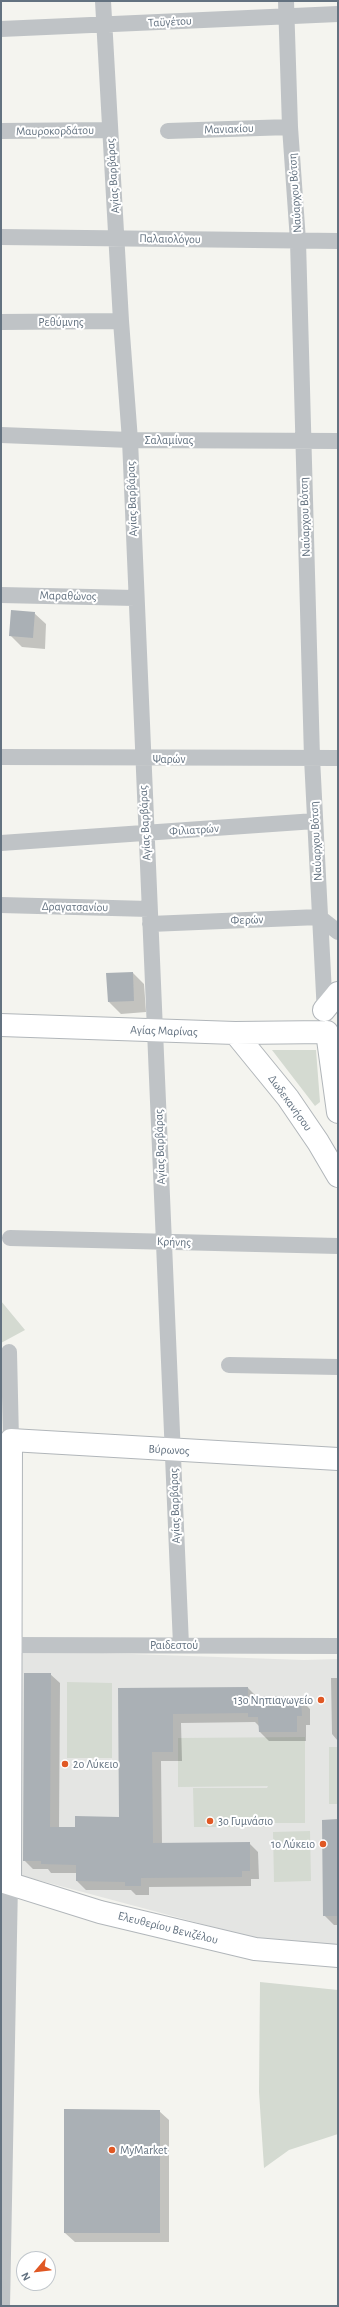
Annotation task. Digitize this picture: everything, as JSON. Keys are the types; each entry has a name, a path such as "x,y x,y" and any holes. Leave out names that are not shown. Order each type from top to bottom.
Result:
{"street":[{"name":"Αγίας Βαρβάρας","path":"104,1 116,238 130,440 135,598 181,1645"},
{"name":"Ταϋγέτου","path":"1,29 105,25 286,9 338,14"},
{"name":"Ναύαρχου Βότση","path":"286,9 290,127 298,241 302,441 312,758 319,917 330,1020"},
{"name":"Μανιακίου","path":"168,131 290,127"},
{"name":"Μαυροκορδάτου","path":"1,131 110,130"},
{"name":"Παλαιολόγου","path":"1,237 338,241"},
{"name":"Ρεθύμνης","path":"1,322 121,321"},
{"name":"Σαλαμίνας","path":"1,435 130,440 338,441"},
{"name":"Μαραθώνος","path":"1,595 135,598"},
{"name":"Ψαρών","path":"1,757 142,759 338,758"},
{"name":"Φιλιατρών","path":"1,843 315,821"},
{"name":"Δραγατσανίου","path":"1,905 150,916"},
{"name":"Φερών","path":"150,916 319,917"},
{"path":"319,917 338,932"},
{"path":"338,993 330,1020 338,1112"},
{"name":"Αγίας Μαρίνας","path":"1,1025 235,1033 330,1020"},
{"name":"Δωδεκανήσου","path":"235,1033 288,1098 318,1142 338,1176"},
{"name":"Κρήνης","path":"10,1238 338,1246"},
{"path":"2,2306 5,1882 11,1645 6,1440 9,1352"},
{"path":"229,1365 338,1367"},
{"name":"Βύρωνος","path":"6,1440 173,1451 338,1459"},
{"name":"Ραιδεστού","path":"11,1645 338,1646"},
{"name":"Ελευθερίου Βενιζέλου","path":"5,1882 142,1923 255,1949 338,1956"}],"shaded area":[{"path":"272,1050 316,1050 320,1102 315,1106"},
{"path":"1,1301 25,1330 1,1343"},
{"name":"3ο Γυμνάσιο","path":"17,1650 304,1660 338,1659 338,1950 262,1940 19,1875"},
{"path":"67,1682 112,1683 112,1758 67,1758"},
{"path":"305,1737 305,1823 269,1823 268,1827 194,1827 193,1788 267,1788 268,1786 178,1787 178,1738"},
{"path":"329,1747 338,1747 338,1804 329,1804"},
{"path":"310,1831 311,1881 274,1882 273,1832"},
{"path":"260,1982 338,1990 338,2134 289,2150 264,2168 259,2092"}],"building":[{"path":"11,610 35,612 33,638 9,636"},
{"path":"133,972 134,1001 108,1002 106,973"},
{"path":"24,1673 51,1673 50,1827 75,1827 75,1816 119,1817 118,1688 248,1687 248,1696 284,1696 284,1699 301,1699 302,1716 297,1716 297,1732 259,1732 258,1717 248,1717 248,1713 173,1714 173,1752 152,1752 153,1843 250,1842 250,1871 242,1871 242,1877 141,1878 141,1886 125,1886 125,1882 76,1881 76,1865 41,1864 41,1861 23,1861"},
{"path":"338,1819 338,1916 323,1916 322,1820"},
{"name":"MyMarket","path":"64,2109 160,2110 160,2233 64,2233"}],"place":[{"name":"13ο Νηπιαγωγείο","path":"321,1700"},
{"name":"2ο Λύκειο","path":"65,1764"},
{"name":"3ο Γυμνάσιο","path":"210,1821"},
{"name":"1ο Λύκειο","path":"323,1844"},
{"name":"MyMarket","path":"112,2150"}]}
